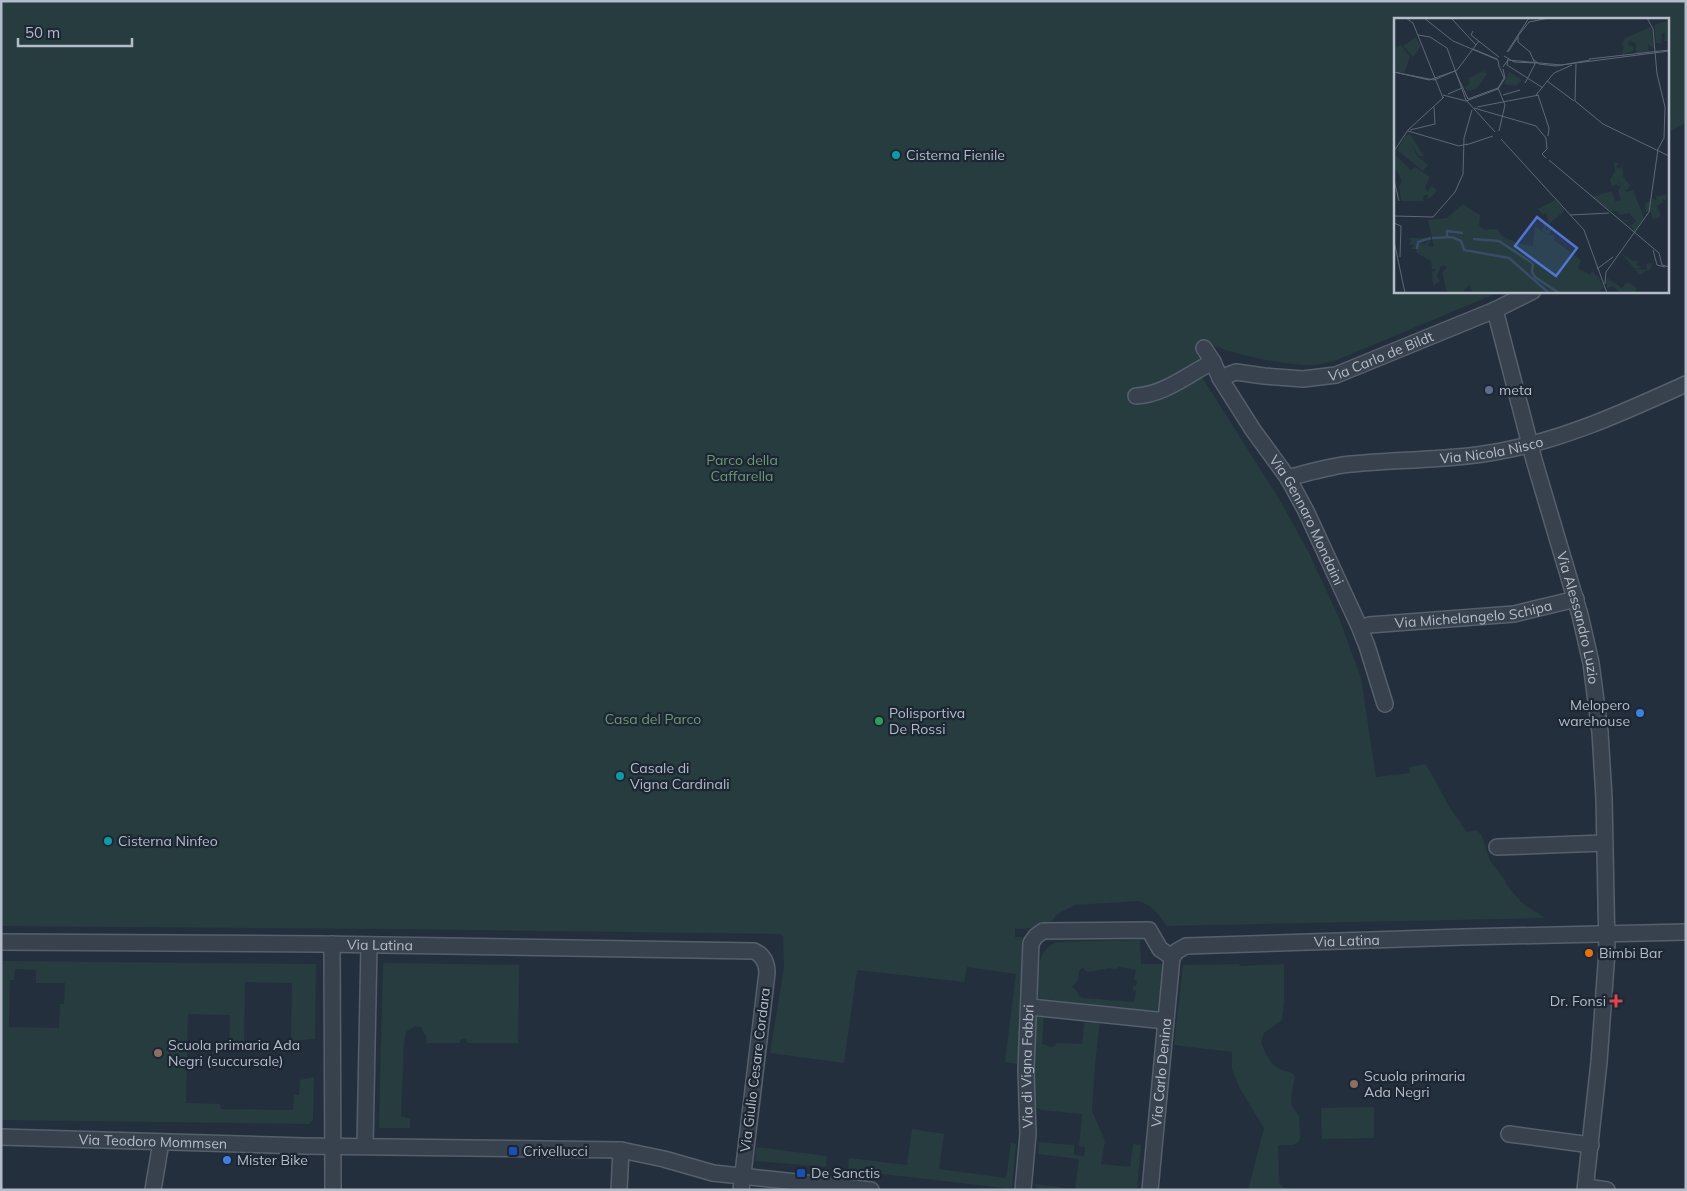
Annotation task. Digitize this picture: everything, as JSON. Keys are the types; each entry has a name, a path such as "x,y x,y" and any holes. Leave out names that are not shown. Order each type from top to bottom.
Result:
{"street":[{"name":"Via Carlo de Bildt","path":"1220,378 1236,372 1303,379 1330,376 1494,310 1531,292"},
{"name":"Via Alessandro Luzio","path":"1494,310 1530,445 1576,599 1595,684 1602,754 1607,933 1604,1007 1585,1189"},
{"name":"Via Gennaro Mondaini","path":"1204,348 1220,378 1253,430 1288,478 1318,535 1359,626 1385,704"},
{"path":"1136,396 1160,391 1213,362"},
{"name":"Via Nicola Nisco","path":"1288,478 1342,465 1450,458 1530,445 1562,436 1686,384"},
{"name":"Via Michelangelo Schipa","path":"1369,625 1514,614 1576,599"},
{"path":"1497,847 1604,843"},
{"name":"Via di Vigna Fabbri","path":"1023,1190 1028,1134 1026,1070 1030,1007 1031,943 1036,936 1044,931 1149,930 1160,949 1172,957"},
{"name":"Via Latina","path":"1172,957 1177,951 1186,946 1686,932"},
{"name":"Via Latina","path":"1,942 332,944 738,950 758,952"},
{"path":"332,944 333,1190"},
{"path":"365,1146 369,945"},
{"name":"Via Giulio Cesare Cordara","path":"742,1183 767,973 764,960 758,952"},
{"name":"Via Carlo Denina","path":"1150,1190 1172,957"},
{"path":"1030,1007 1166,1021"},
{"path":"1509,1134 1591,1145"},
{"name":"Via Teodoro Mommsen","path":"1,1137 333,1146 621,1150 664,1158 742,1183 871,1190"},
{"path":"152,1190 161,1142"},
{"path":"619,1190 621,1150"},
{"path":"742,1183 756,1190"},
{"path":"1585,1189 1607,1190"}],"green space":[{"name":"Parco della Caffarella","path":"1,1 1686,1 1686,123 1670,131 1670,18 1394,18 1394,292 1500,292 1339,359 1322,364 1304,365 1270,361 1243,355 1211,344 1197,352 1202,361 1200,374 1281,502 1309,553 1339,618 1361,678 1376,777 1410,773 1409,767 1426,764 1450,808 1467,832 1477,830 1482,836 1490,861 1506,881 1505,883 1522,903 1545,918 1167,926 1151,907 1143,902 1075,905 1056,915 1048,927 1015,929 1015,937 1022,937 1023,953 1019,1064 1005,1062 1016,974 967,967 964,982 857,970 844,1063 770,1053 784,967 783,937 781,934 1,926"},
{"path":"1140,940 1141,964 1163,964 1160,1014 1038,998 1038,974 1041,958 1044,951 1057,942","holes":["1119,967 1136,970 1134,980 1137,980 1136,986 1133,986 1133,990 1136,991 1134,1002 1082,998 1072,987 1078,980 1079,971 1082,968 1088,972"]},
{"name":"Scuola primaria Ada Negri (succursale)","path":"1,961 316,964 315,1039 291,1041 292,983 245,982 244,1047 229,1047 230,1015 188,1014 186,1103 220,1104 221,1109 293,1110 294,1095 299,1095 300,1080 314,1077 313,1120 309,1124 1,1120","holes":["15,969 36,970 36,983 65,983 64,1004 60,1004 59,1028 9,1027 10,980 14,980"]},
{"path":"383,963 519,965 518,1043 469,1043 462,1039 459,1043 427,1043 426,1036 421,1027 415,1026 406,1032 401,1116 410,1119 410,1128 379,1128"},
{"path":"1238,964 1242,966 1284,964 1282,1020 1264,1033 1261,1043 1273,1065 1295,1076 1291,1098 1292,1106 1299,1116 1300,1138 1293,1145 1278,1145 1279,1183 1286,1190 1248,1190 1264,1128 1239,1087 1232,1069 1232,1052 1174,1045 1183,965"},
{"path":"1037,1012 1044,1013 1042,1044 1051,1047 1057,1043 1082,1044 1085,1017 1100,1019 1092,1111 1105,1141 1101,1164 1130,1167 1133,1144 1141,1145 1137,1190 1037,1190 1035,1184 1075,1189 1079,1159 1038,1154 1039,1142 1074,1145 1074,1155 1084,1156 1085,1147 1079,1146 1082,1114 1042,1110 1031,1106"},
{"path":"1374,1107 1374,1138 1322,1139 1321,1108"},
{"path":"912,1129 944,1134 939,1169 1006,1178 1011,1143 1016,1144 1012,1189 848,1170 849,1158 907,1165"},
{"path":"756,1147 827,1156 826,1167 755,1161"}],"place":[{"name":"Cisterna Fienile","path":"896,155"},
{"name":"meta","path":"1489,390"},
{"name":"Melopero warehouse","path":"1640,713"},
{"name":"Polisportiva De Rossi","path":"879,721"},
{"name":"Casale di Vigna Cardinali","path":"620,776"},
{"name":"Cisterna Ninfeo","path":"108,841"},
{"name":"Bimbi Bar","path":"1589,953"},
{"name":"Dr. Fonsi","path":"1616,1001"},
{"name":"Scuola primaria Ada Negri (succursale)","path":"158,1053"},
{"name":"Scuola primaria Ada Negri","path":"1354,1084"},
{"name":"Crivellucci","path":"513,1151"},
{"name":"Mister Bike","path":"227,1160"},
{"name":"De Sanctis","path":"801,1173"}],"park label":[{"name":"Casa del Parco","path":"653,719"}]}
